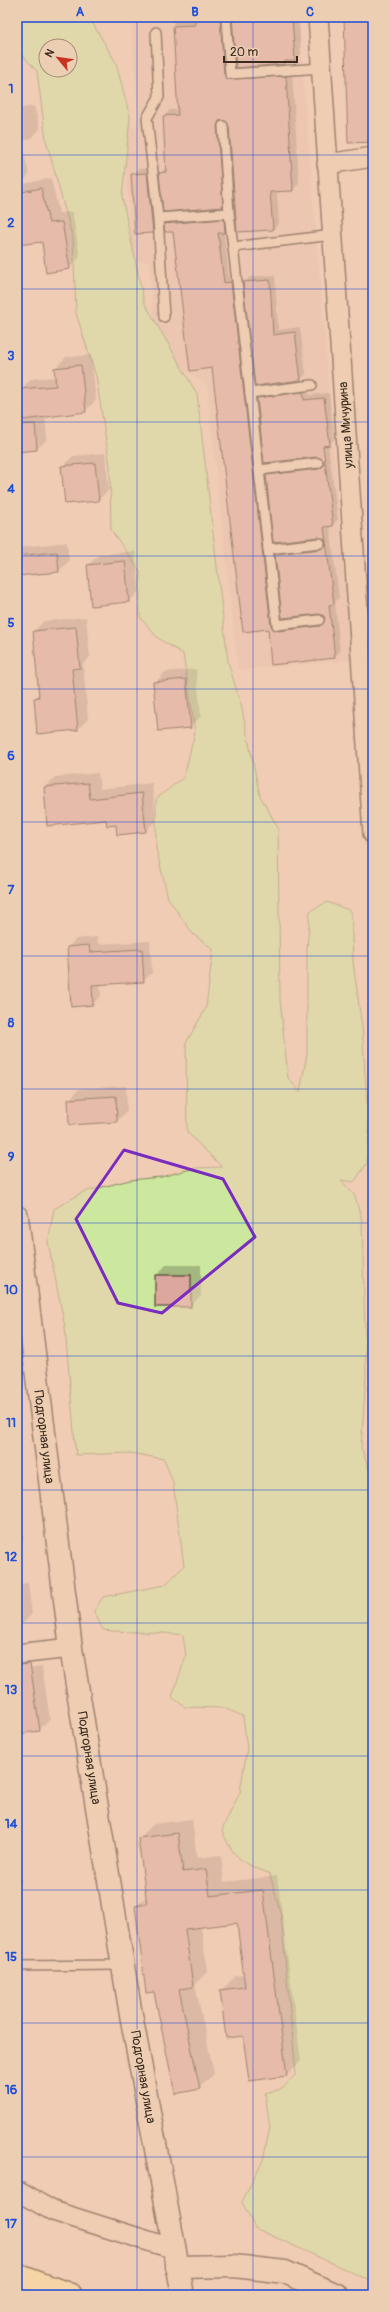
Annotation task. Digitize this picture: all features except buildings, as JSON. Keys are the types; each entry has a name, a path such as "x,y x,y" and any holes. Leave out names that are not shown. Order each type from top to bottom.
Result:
{"main road":[{"path":"17,2275 71,2295"}],"street":[{"name":"улица Мичурина","path":"318,17 323,68 327,164 367,644 373,834"},
{"path":"327,164 373,157"},
{"name":"Подгорная улица","path":"17,1217 71,1648 123,1965 183,2295"},
{"path":"17,1654 71,1648"},
{"path":"17,2191 53,2210 176,2258 285,2272 337,2295"}],"lane":[{"path":"226,17 230,74 323,68"},
{"path":"156,32 159,97 148,118 158,218 164,318"},
{"path":"223,126 228,213 277,625 319,620"},
{"path":"158,218 228,213"},
{"path":"233,247 333,235"},
{"path":"250,393 312,385"},
{"path":"259,470 318,463"},
{"path":"268,549 320,543"},
{"path":"17,1966 123,1965"}],"highlighted area":[{"path":"124,1150 223,1179 255,1237 162,1313 118,1303 76,1219"}],"shaded area":[{"path":"131,17 298,17 351,660 238,670 207,386 156,348 149,261 133,262 123,128 139,126"}],"green space":[{"path":"17,17 89,17 116,63 130,117 122,197 144,302 197,394 228,662 241,705 260,796 278,828 280,1000 288,1078 300,1092 307,1054 307,950 310,911 327,902 351,911 353,962 362,1028 369,1133 367,1163 354,1182 341,1180 355,1196 362,1221 366,1375 361,1447 373,1481 373,2282 255,2228 242,2202 263,2160 270,2127 265,2093 282,2089 296,2074 281,1915 270,1874 240,1859 226,1840 222,1830 240,1792 247,1749 243,1716 224,1708 185,1707 172,1697 186,1656 183,1635 103,1630 94,1611 103,1597 165,1585 184,1566 173,1482 164,1459 130,1453 76,1455 65,1327 48,1242 54,1209 83,1192 130,1180 161,1177 195,1168 222,1167 187,1132 186,1043 206,1008 213,949 193,934 168,898 156,848 156,799 184,777 195,732 183,654 158,638 140,617 140,571 111,530 110,466 96,376 76,313 73,239 46,140 37,71 17,49"}]}
